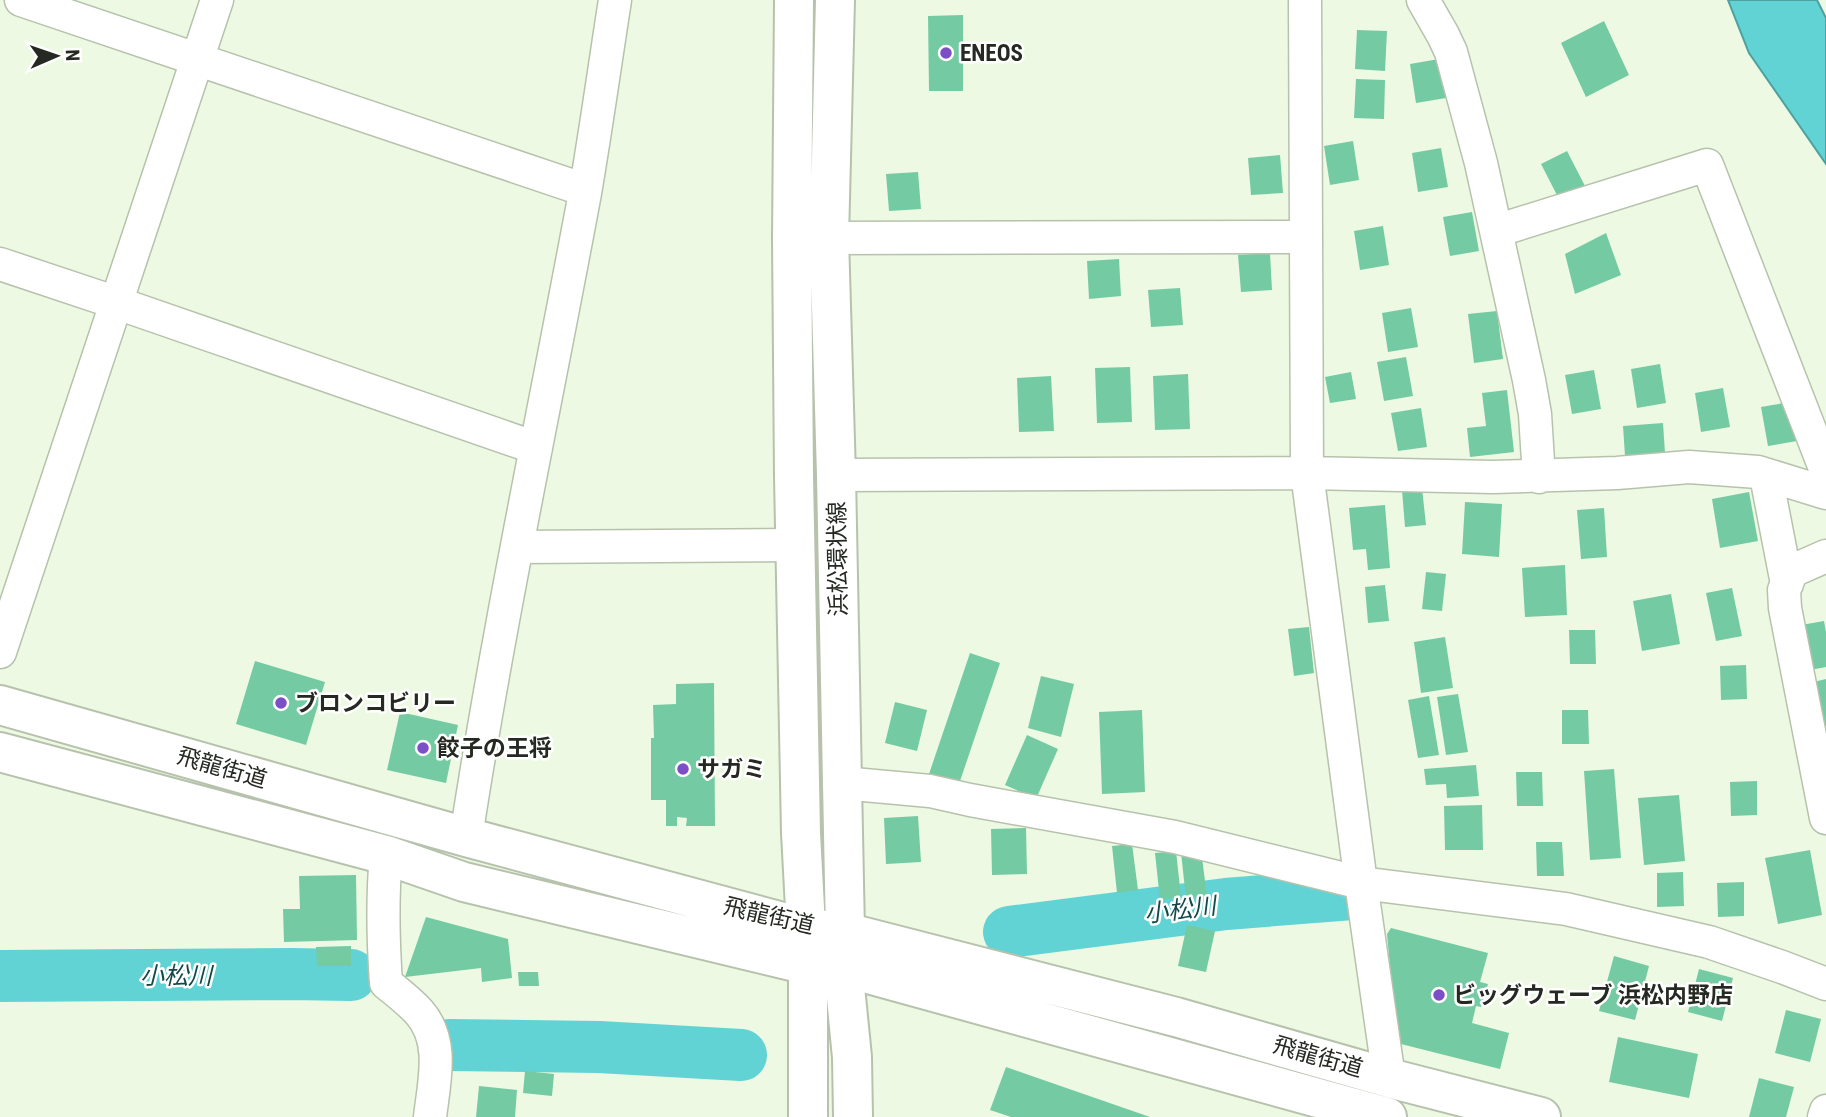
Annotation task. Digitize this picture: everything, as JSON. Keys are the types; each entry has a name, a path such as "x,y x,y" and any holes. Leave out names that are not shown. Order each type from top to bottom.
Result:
{"main road":[{"name":"浜松環状線","path":"794,0 792,239 801,833 805,928 832,955 852,1057 853,1117"},
{"name":"浜松環状線","path":"808,1117 832,955 842,783 829,239 835,0"},
{"name":"飛龍街道","path":"0,705 466,837 805,928"},
{"name":"飛龍街道","path":"0,752 386,855 464,882 832,955 1176,1017 1389,1078 1541,1117"},
{"name":"飛龍街道","path":"832,955 1387,1117"}],"street":[{"path":"21,0 585,190"},
{"path":"0,652 217,0"},
{"path":"466,837 474,781 585,190 615,0"},
{"path":"1305,0 1307,473 1389,1078"},
{"path":"1423,0 1451,51 1481,163 1535,414 1539,477"},
{"path":"1496,231 1707,165 1826,471"},
{"path":"829,239 1306,237"},
{"path":"0,264 536,448"},
{"path":"836,475 1307,473 1539,477 1689,467 1758,472 1826,493"},
{"path":"1766,476 1787,584"},
{"path":"518,547 796,545"},
{"path":"1826,556 1792,570 1784,590 1785,608 1826,818"},
{"path":"842,783 930,791 1175,836 1361,883 1566,909 1709,942 1826,984"},
{"path":"386,855 386,983 421,1013 433,1037 437,1064 430,1117"},
{"path":"1824,1117 1826,1111"}],"water":[{"path":"1728,0 1817,0 1826,18 1826,164 1749,53"}],"building":[{"name":"ENEOS","path":"963,15 963,91 929,91 928,16"},
{"path":"1604,21 1629,75 1586,97 1561,43"},
{"path":"1357,30 1387,31 1385,71 1355,69"},
{"path":"1439,59 1446,98 1416,103 1410,64"},
{"path":"1356,79 1385,80 1384,119 1354,118"},
{"path":"1353,141 1359,180 1330,185 1324,146"},
{"path":"1441,148 1448,187 1418,192 1412,153"},
{"path":"1567,151 1585,186 1559,199 1541,164"},
{"path":"1280,155 1283,193 1251,195 1248,158"},
{"path":"918,172 921,209 889,211 886,174"},
{"path":"1472,212 1479,251 1450,256 1443,217"},
{"path":"1383,226 1389,265 1360,270 1354,231"},
{"path":"1606,233 1621,275 1575,294 1565,254"},
{"path":"1270,253 1272,290 1241,292 1238,255"},
{"path":"1119,259 1121,296 1089,299 1087,261"},
{"path":"1180,288 1183,325 1151,327 1148,290"},
{"path":"1411,308 1418,347 1388,352 1382,313"},
{"path":"1497,311 1503,359 1474,363 1468,314"},
{"path":"1406,357 1413,396 1384,401 1377,362"},
{"path":"1660,364 1666,403 1637,408 1631,369"},
{"path":"1130,367 1132,422 1097,423 1095,368"},
{"path":"1594,370 1601,409 1572,414 1565,375"},
{"path":"1351,372 1356,399 1330,403 1325,377"},
{"path":"1188,374 1190,429 1155,430 1153,376"},
{"path":"1051,376 1054,431 1019,432 1017,378"},
{"path":"1723,388 1730,427 1701,432 1695,393"},
{"path":"1507,390 1514,452 1470,457 1467,428 1486,426 1482,393"},
{"path":"1790,402 1797,441 1768,446 1761,407"},
{"path":"1421,408 1427,447 1398,451 1391,413"},
{"path":"1663,423 1665,453 1625,456 1623,426"},
{"path":"1422,488 1426,525 1405,527 1402,490"},
{"path":"1749,492 1758,541 1720,548 1712,499"},
{"path":"1465,502 1502,504 1499,557 1462,554"},
{"path":"1385,505 1390,568 1368,570 1366,549 1353,550 1349,508"},
{"path":"1604,508 1607,557 1581,559 1577,510"},
{"path":"1565,565 1567,615 1525,617 1522,568"},
{"path":"1426,572 1446,574 1442,611 1422,609"},
{"path":"1385,585 1389,621 1368,623 1365,587"},
{"path":"1732,588 1742,636 1716,641 1706,593"},
{"path":"1671,594 1680,644 1642,651 1633,601"},
{"path":"1824,621 1826,667 1810,670 1801,625"},
{"path":"1309,627 1314,673 1294,676 1288,629"},
{"path":"1569,630 1595,630 1596,664 1570,664"},
{"path":"1445,637 1453,688 1421,693 1414,642"},
{"path":"970,653 1000,663 959,784 929,774"},
{"name":"ブロンコビリー","path":"255,661 325,682 306,745 236,724"},
{"path":"1746,665 1747,699 1721,700 1720,666"},
{"path":"1041,676 1074,684 1061,737 1028,728"},
{"path":"1826,679 1826,726 1818,727 1809,683"},
{"name":"サガミ","path":"714,683 715,826 686,826 687,818 677,817 677,826 666,826 666,800 651,800 653,705 676,704 676,684"},
{"path":"1458,694 1468,752 1446,755 1437,697"},
{"path":"1429,696 1439,755 1418,758 1408,700"},
{"path":"895,702 927,710 917,751 885,743"},
{"path":"1142,710 1145,792 1102,794 1099,712"},
{"path":"1562,710 1588,710 1589,744 1562,744"},
{"name":"餃子の王将","path":"400,712 458,725 446,783 387,770"},
{"path":"1027,735 1058,749 1036,799 1005,785"},
{"path":"1476,765 1479,796 1447,798 1446,784 1426,785 1424,769"},
{"path":"1614,769 1621,858 1590,860 1584,771"},
{"path":"1516,772 1542,772 1543,806 1517,806"},
{"path":"1757,781 1757,815 1731,816 1730,782"},
{"path":"1679,795 1685,861 1644,865 1638,798"},
{"path":"1482,805 1483,850 1445,850 1444,806"},
{"path":"918,816 921,862 886,864 884,818"},
{"path":"1026,828 1027,874 992,875 991,829"},
{"path":"1536,842 1562,842 1564,876 1537,876"},
{"path":"1132,844 1138,890 1117,893 1112,846"},
{"path":"1201,850 1207,896 1186,899 1181,852"},
{"path":"1810,850 1822,915 1778,924 1765,858"},
{"path":"1176,851 1181,897 1160,900 1155,853"},
{"path":"1683,872 1684,906 1657,907 1657,873"},
{"path":"356,875 357,940 284,942 283,909 300,909 299,876"},
{"path":"1744,882 1744,916 1718,917 1717,883"},
{"path":"426,917 508,939 512,978 482,982 481,968 405,977"},
{"path":"1187,925 1215,931 1206,972 1178,966"},
{"name":"ビッグウェーブ 浜松内野店","path":"1391,928 1488,953 1480,982 1488,984 1481,1007 1476,1006 1472,1023 1509,1033 1500,1069 1397,1043 1387,934"},
{"path":"351,946 351,966 317,966 316,947"},
{"path":"1614,956 1649,966 1635,1020 1599,1011"},
{"path":"1699,969 1733,978 1722,1021 1688,1012"},
{"path":"518,972 538,972 539,986 519,986"},
{"path":"1786,1010 1821,1019 1810,1062 1775,1053"},
{"path":"1618,1037 1698,1054 1689,1098 1609,1082"},
{"path":"1006,1067 1150,1117 1011,1117 990,1110"},
{"path":"525,1071 554,1074 552,1096 523,1093"},
{"path":"1759,1078 1794,1087 1786,1117 1749,1117"},
{"path":"479,1086 517,1090 515,1117 476,1117"}],"waterway":[{"name":"小松川","path":"1009,932 1226,904 1352,894"},
{"name":"小松川","path":"0,976 351,975"},
{"name":"小松川","path":"449,1045 599,1047 741,1055"}],"place":[{"name":"ENEOS","path":"946,53"},
{"name":"ブロンコビリー","path":"281,703"},
{"name":"餃子の王将","path":"423,748"},
{"name":"サガミ","path":"683,769"},
{"name":"ビッグウェーブ 浜松内野店","path":"1439,995"}]}
